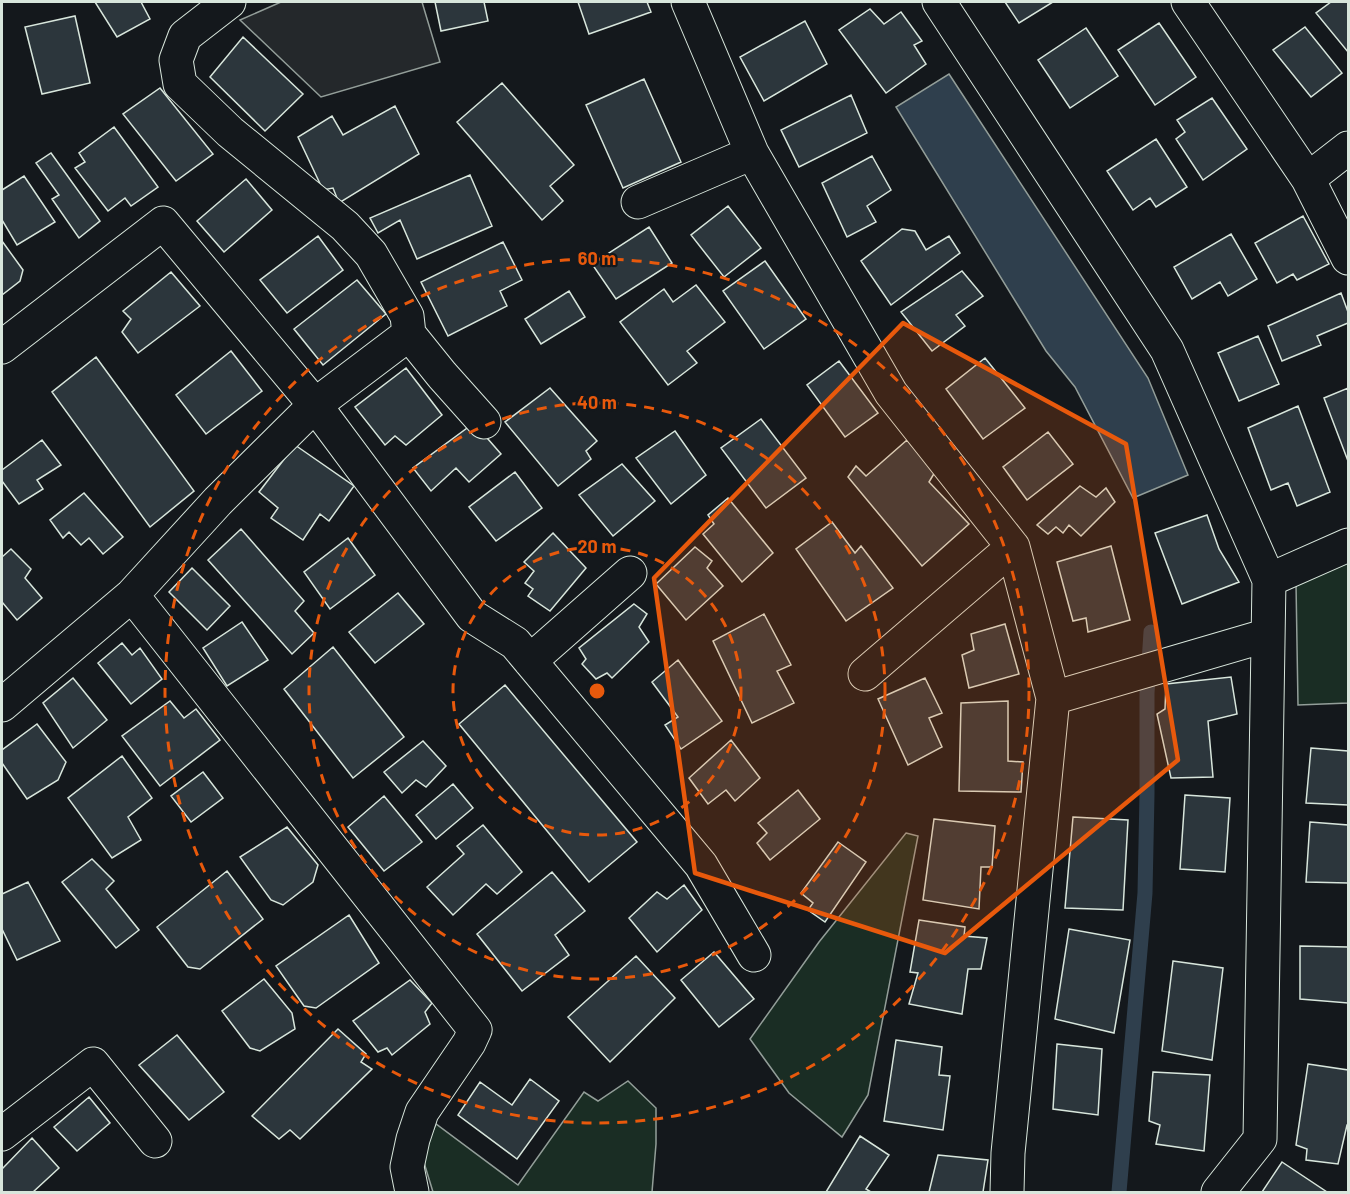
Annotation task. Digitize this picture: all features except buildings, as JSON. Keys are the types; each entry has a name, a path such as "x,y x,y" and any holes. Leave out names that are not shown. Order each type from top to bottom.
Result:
{"street":[{"path":"229,2 185,36 176,60 180,84 230,132 345,226 371,254 407,316 409,334 484,422"},
{"path":"688,2 752,153 891,393 1013,547 1053,698 1009,1141 1007,1192"},
{"path":"939,2 1167,350 1269,580 1260,1139 1218,1192"},
{"path":"1188,2 1308,179 1348,258"},
{"path":"1308,179 1348,148"},
{"path":"638,202 752,153"},
{"path":"2,347 163,223 315,405 472,616 514,643 701,865 754,955"},
{"path":"2,705 132,595 218,501 315,405 409,334"},
{"path":"1269,580 1348,545"},
{"path":"866,674 1013,547"},
{"path":"530,661 630,573"},
{"path":"132,595 475,1030 469,1043 422,1112 406,1167 412,1192"},
{"path":"1053,698 1268,635"},
{"path":"2,1134 93,1064 155,1141"}],"highlighted area":[{"path":"903,323 1126,444 1178,760 945,953 695,873 654,578"}],"green space":[{"path":"1348,561 1348,703 1298,705 1296,583"},
{"path":"906,833 918,836 868,1095 842,1137 789,1093 750,1039 819,942"},
{"path":"628,1081 656,1108 652,1192 433,1192 422,1156 436,1124 518,1185 584,1092 598,1101"}],"shaded area":[{"path":"281,2 422,2 440,62 321,97 240,20"}],"water":[{"path":"949,74 1148,378 1188,475 1133,498 1075,387 1046,351 896,107"}],"waterway":[{"path":"1119,1192 1145,893 1147,693 1151,632"}]}
